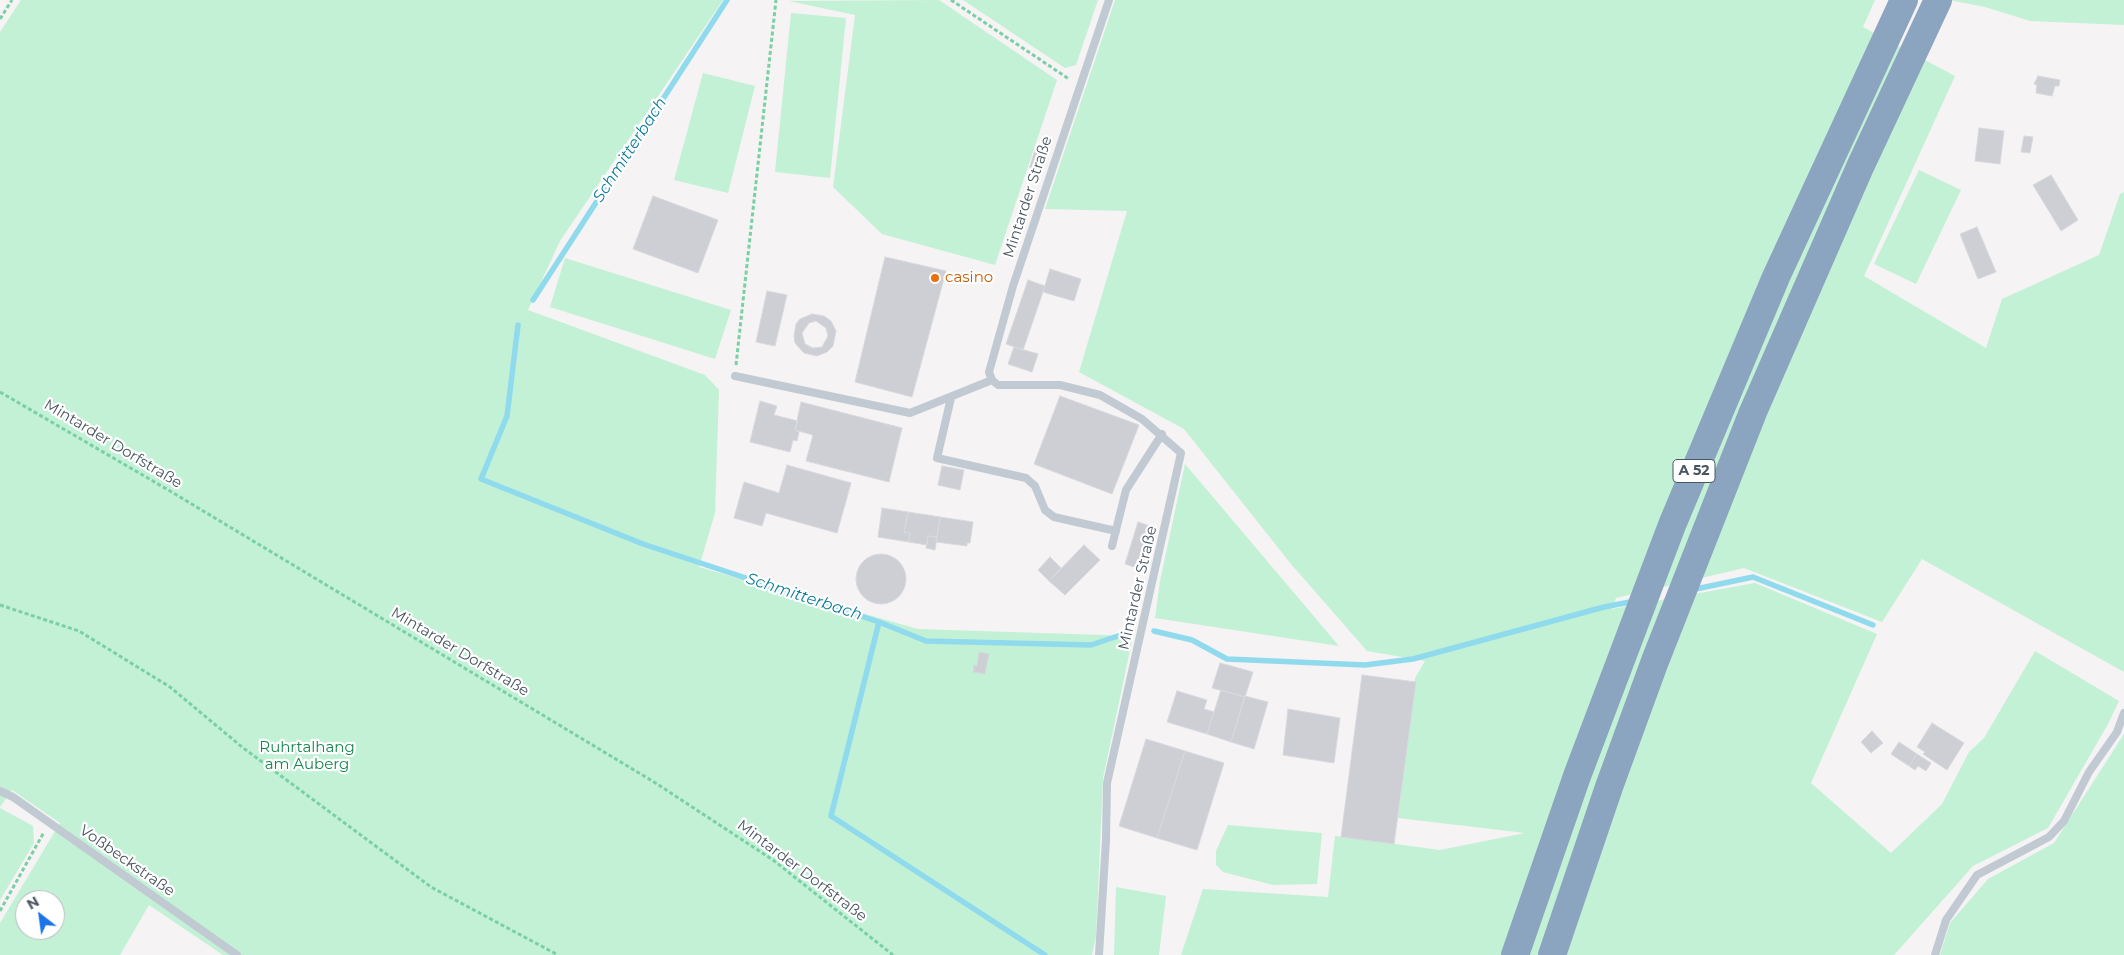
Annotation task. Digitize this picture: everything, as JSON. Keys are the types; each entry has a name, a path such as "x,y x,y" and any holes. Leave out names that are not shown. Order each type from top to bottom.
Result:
{"highway":[{"name":"A 52","path":"1515,955 1577,776 1672,525 1776,277 1904,0"},
{"name":"A 52","path":"1552,955 1609,787 1655,661 1746,430 1860,167 1938,0"}],"lane":[{"name":"Mintarder Straße","path":"1098,955 1106,840 1107,783 1181,453 1162,434 1119,405 1076,387 1043,384 1001,385 992,380 990,368 1014,286 1108,0"},
{"path":"735,376 910,413 992,380"},
{"path":"951,398 937,458 1026,478 1035,486 1045,510 1054,517 1116,531"},
{"path":"1112,546 1126,490 1162,434"},
{"path":"1935,955 1946,920 1977,875 2049,837 2064,821 2089,772 2117,732 2124,713"},
{"name":"Voßbeckstraße","path":"0,791 50,823 237,955"}],"path":[{"path":"0,18 12,0"},
{"path":"735,376 776,0"},
{"path":"951,0 1079,86"},
{"name":"Mintarder Dorfstraße","path":"0,392 170,491 669,792 773,860 893,955"},
{"path":"0,605 79,630 170,687 242,747 431,887 558,955"},
{"path":"0,911 50,823"}],"green space":[{"name":"Ruhrtalhang am Auberg","path":"21,0 723,0 560,241 528,310 705,375 719,390 715,513 699,567 918,629 1133,636 1103,778 1096,936 1092,955 223,955 149,905 120,955 0,955 0,923 15,898 15,940 65,940 65,890 20,890 60,823 12,790 0,807 0,32"},
{"path":"939,0 1057,80 995,265 882,234 833,187 855,15 789,1"},
{"path":"963,0 1098,0 1076,65 1065,68"},
{"path":"1115,0 1875,0 1863,27 1955,76 1864,276 1986,348 2002,299 2099,255 2120,194 2124,192 2124,672 1922,559 1882,622 1744,568 1616,598 1612,609 1755,583 1877,634 1811,783 1891,853 1942,804 1969,752 1984,738 2035,651 2119,701 2108,724 2048,828 1973,866 1894,955 1181,955 1203,889 1328,897 1335,836 1440,850 1525,833 1398,818 1415,678 1425,661 1367,651 1291,564 1184,429 1079,372 1127,211 1045,209"},
{"path":"1949,0 2124,0 2124,25 2030,21 1985,7"},
{"path":"791,13 846,18 830,178 775,172"},
{"path":"703,73 755,86 728,193 674,180"},
{"path":"1919,170 1961,190 1916,284 1874,264"},
{"path":"565,258 731,310 715,359 550,307"},
{"path":"1185,464 1339,646 1155,618 1160,581"},
{"path":"2124,734 2124,955 1940,955 1950,923 1988,879 2054,843"},
{"path":"0,808 33,826 34,843 0,900"},
{"path":"1228,825 1322,833 1317,884 1273,885 1223,872 1216,865 1216,851"},
{"path":"1116,887 1166,896 1159,955 1114,955"}],"building":[{"path":"2038,76 2060,80 2059,86 2055,86 2052,96 2036,93 2037,85 2034,84"},
{"path":"1979,128 2004,131 2000,164 1975,161"},
{"path":"2024,136 2033,137 2030,153 2021,152"},
{"path":"1035,150 1043,153 1037,171 1029,169"},
{"path":"2051,175 2078,220 2061,231 2033,185"},
{"path":"653,196 718,220 698,273 633,249"},
{"path":"1977,227 1996,272 1978,279 1960,234"},
{"path":"885,257 946,271 912,397 855,382"},
{"path":"1050,269 1081,279 1074,301 1043,292"},
{"path":"1028,280 1045,286 1023,350 1006,344"},
{"path":"767,291 787,295 775,346 756,342"},
{"path":"812,314 824,316 831,321 836,331 833,346 827,352 817,356 804,353 795,343 796,324 800,319","holes":["816,321 826,328 828,336 822,347 813,348 805,344 802,333 809,323"]},
{"path":"1014,347 1038,354 1032,372 1008,364"},
{"path":"1060,396 1139,425 1112,494 1034,464"},
{"path":"760,401 777,406 774,415 798,421 795,430 799,432 797,441 793,440 790,452 750,442"},
{"path":"801,402 902,428 889,482 806,461 813,435 795,430"},
{"path":"787,465 851,483 837,533 766,513 762,526 734,518 744,482 779,493"},
{"path":"942,466 964,470 960,490 938,485"},
{"path":"882,508 908,512 904,532 910,533 909,542 878,537"},
{"path":"908,512 940,517 937,537 928,536 927,545 909,542 910,533 904,532"},
{"path":"940,517 973,522 970,543 967,543 967,546 936,542"},
{"path":"1138,522 1156,528 1143,570 1125,564"},
{"path":"928,536 937,537 935,550 926,548"},
{"path":"1084,545 1100,560 1065,595 1049,581"},
{"path":"881,554 891,556 899,561 904,569 906,579 904,589 899,597 891,602 881,604 871,602 863,597 858,589 856,579 858,569 863,561 871,556"},
{"path":"1050,557 1061,568 1049,581 1038,570"},
{"path":"979,652 989,654 985,674 973,672 974,665 977,666"},
{"path":"1220,663 1253,672 1245,697 1212,688"},
{"path":"1362,675 1416,682 1394,844 1341,837"},
{"path":"1221,690 1245,697 1231,742 1207,734"},
{"path":"1177,691 1207,700 1204,709 1214,712 1207,734 1167,722"},
{"path":"1245,696 1268,702 1254,749 1231,742"},
{"path":"1288,709 1340,718 1334,763 1283,755"},
{"path":"1932,723 1964,743 1947,770 1923,754 1925,752 1917,747"},
{"path":"1872,731 1883,743 1871,753 1861,742"},
{"path":"1146,739 1185,751 1157,838 1119,826"},
{"path":"1899,742 1917,754 1909,766 1891,754"},
{"path":"1185,751 1224,763 1197,850 1157,838"},
{"path":"1917,754 1931,763 1926,771 1918,766 1915,770 1909,766"}],"waterway":[{"name":"Schmitterbach","path":"533,300 727,0"},
{"name":"Schmitterbach","path":"518,325 507,416 481,479 643,544 879,622 831,816 1045,955"},
{"path":"1691,590 1753,577 1873,625"},
{"path":"1154,631 1192,640 1227,659 1365,665 1413,659 1604,607 1635,601"},
{"path":"879,622 926,641 1091,645 1130,632"}],"place":[{"name":"casino","path":"935,278"}]}
